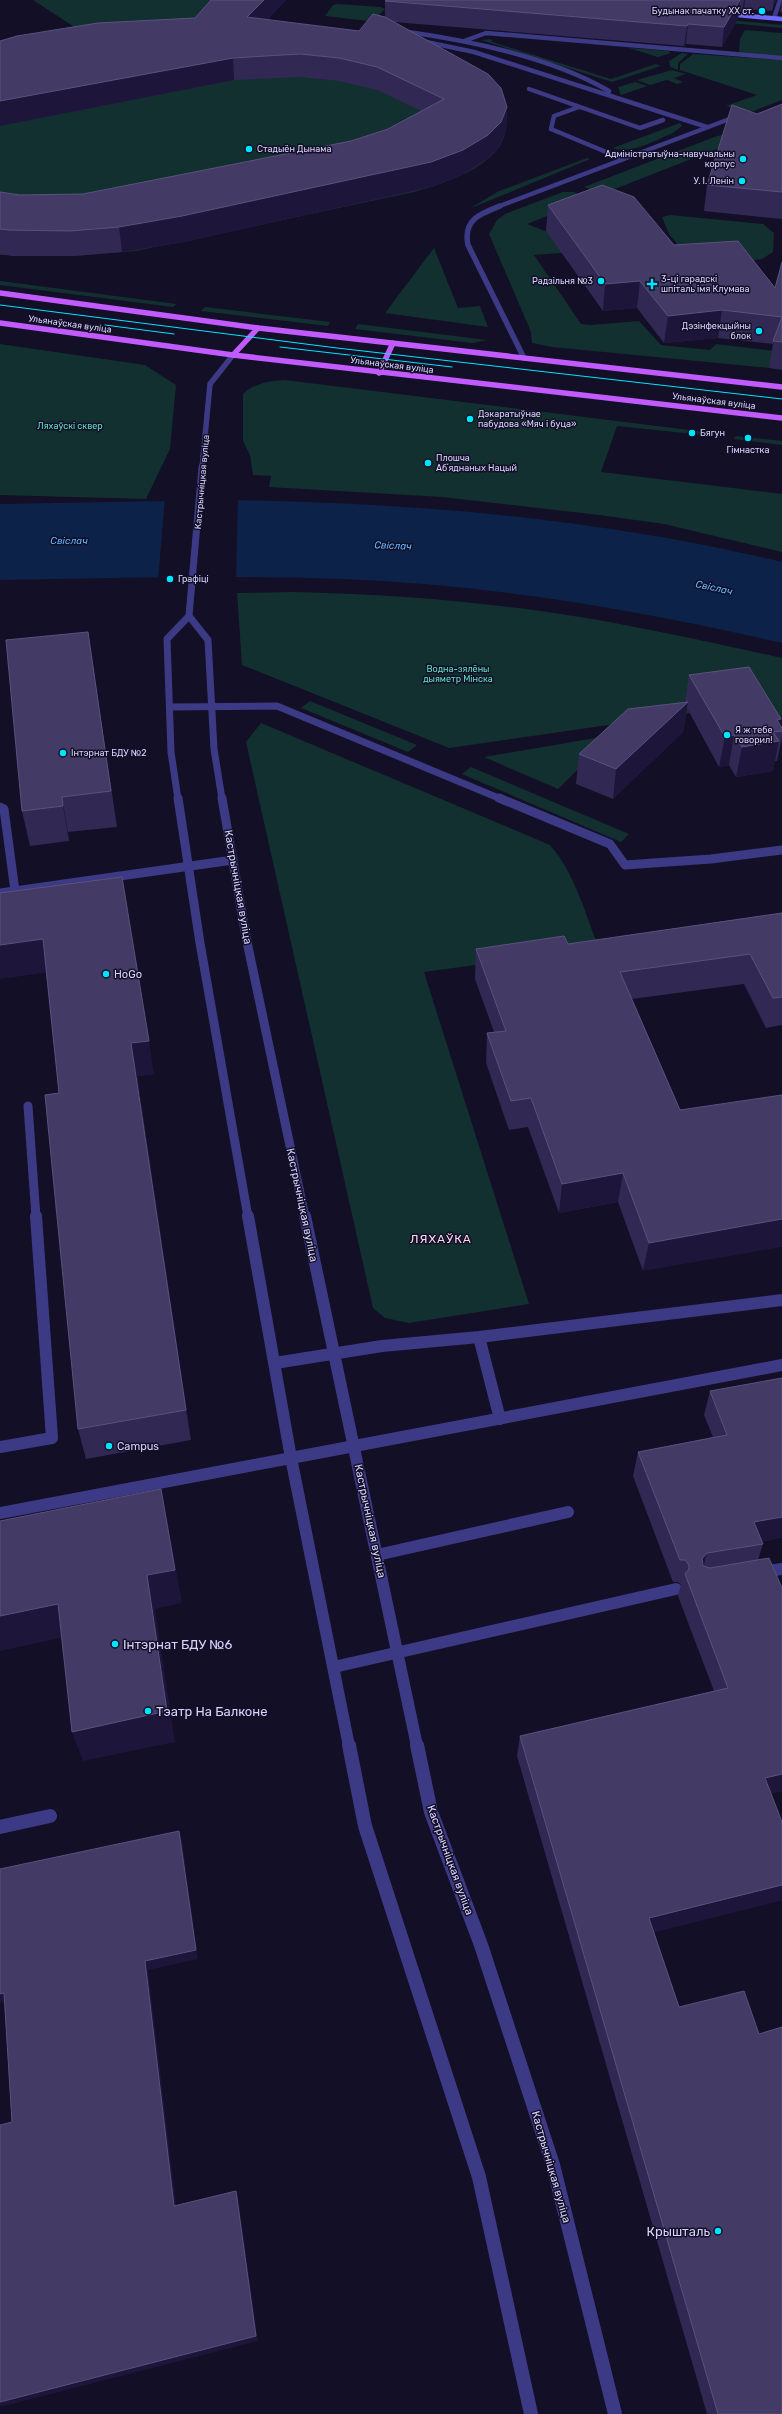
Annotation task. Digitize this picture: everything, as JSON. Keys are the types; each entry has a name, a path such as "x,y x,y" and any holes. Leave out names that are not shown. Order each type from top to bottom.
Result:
{"main road":[{"path":"724,14 782,19"},
{"name":"Ульянаўская вуліца","path":"0,293 258,328 782,388"},
{"name":"Ульянаўская вуліца","path":"0,323 379,373 782,418"},
{"path":"234,355 258,328"},
{"path":"379,373 393,343"}],"street":[{"path":"774,18 780,0"},
{"path":"396,31 464,41 583,77 621,99"},
{"path":"464,41 486,34 782,58"},
{"path":"396,36 474,52 707,127"},
{"path":"529,89 640,128 663,120"},
{"path":"579,107 554,116 550,129 623,159"},
{"path":"524,358 468,246 466,234 471,221 484,212 740,115"},
{"name":"Кастрычніцкая вуліца","path":"234,355 210,384 189,616 208,640 214,750 254,974 333,1354 376,1555 399,1652 431,1812 481,1945 553,2165 615,2414"},
{"path":"189,616 167,639 171,752 200,943 291,1458 365,1826 479,2177 531,2414"},
{"path":"170,707 277,706 610,844 625,865 711,859 782,850"},
{"path":"0,807 4,809 15,891"},
{"path":"0,893 233,860"},
{"path":"0,1447 52,1438 28,1106"},
{"path":"275,1363 382,1346 479,1337 782,1300"},
{"path":"479,1337 500,1419"},
{"path":"0,1513 782,1365"},
{"path":"376,1555 568,1512"},
{"path":"746,1575 782,1569"},
{"path":"334,1666 676,1589"},
{"path":"0,1827 50,1816"}],"green space":[{"path":"33,0 218,0 195,18 79,30"},
{"path":"483,0 519,0 782,25 782,28"},
{"path":"333,5 381,7 385,9 376,18 368,21 325,16"},
{"path":"745,30 782,33 782,57 741,53 739,51 740,39"},
{"name":"Стадыён Дынама","path":"209,39 506,126 503,140 496,152 485,162 456,177 414,192 136,251 74,256 0,255 0,63"},
{"path":"491,39 492,42 611,79 656,64 661,66 612,82 481,40"},
{"path":"629,48 668,51 671,53 658,57"},
{"path":"682,53 688,54 678,63 678,70 670,67 669,61"},
{"path":"693,54 782,60 782,100 748,113 726,106 757,95 680,70 680,64"},
{"path":"672,70 686,74 674,78 683,82 677,84 667,80 650,85 637,80"},
{"path":"635,82 647,86 621,95 618,87"},
{"path":"680,123 682,126 673,133 643,146 628,150 613,148"},
{"path":"778,125 602,194 584,187 717,136"},
{"path":"587,158 590,159 469,209 499,191"},
{"path":"563,192 573,192 592,198 527,224 585,247 574,252 534,255 581,324 590,325 639,321 661,345 710,350 716,344 775,351 769,368 552,347 532,343 531,332 489,234 497,220 505,214"},
{"path":"670,215 763,224 774,233 773,252 762,259 697,267 669,234 662,217"},
{"path":"434,248 458,308 480,306 488,327 385,313"},
{"path":"0,281 177,304 173,307 0,285"},
{"path":"205,307 330,322 328,326 201,311"},
{"path":"358,324 487,340 472,343 355,329"},
{"name":"Ляхаўскі сквер","path":"0,344 145,365 176,385 170,449 146,499 0,495"},
{"name":"Плошча Абʼяднаных Нацый","path":"285,380 705,432 703,435 617,426 601,472 782,494 782,552 664,524 599,515 442,497 269,487 271,476 253,475 250,455 243,441 243,394 252,387 262,383"},
{"path":"736,436 782,441 782,445 734,439"},
{"name":"Водна-зялёны дыяметр Мінска","path":"293,592 410,597 527,609 626,625 782,658 782,719 759,721 691,713 449,748 242,665 237,593"},
{"path":"310,701 417,745 408,752 301,708"},
{"path":"261,723 550,845 559,856 579,894 599,948 424,972 529,1304 409,1323 385,1318 373,1308 246,742"},
{"path":"613,735 558,789 484,757"},
{"path":"471,767 629,834 621,842 462,774"}],"water":[{"name":"Свіслач","path":"221,500 362,504 503,515 644,534 782,562 782,643 674,620 564,601 509,593 399,582 258,577 0,580 0,504"}],"pier":[{"path":"165,498 238,498 236,580 158,581"}],"building":[{"path":"211,0 264,0 247,17 359,31 373,14 385,17 488,74 501,88 507,107 501,122 488,135 463,150 431,162 182,216 119,227 70,231 0,229 0,192 20,195 83,194 351,141 388,129 444,99 377,67 339,58 300,54 233,58 0,101 0,41 17,36 98,23 195,18"},
{"path":"740,0 724,27 688,24 687,26 385,1"},
{"path":"782,104 782,192 707,185 732,105 757,114"},
{"path":"602,185 634,197 674,245 738,241 775,288 782,262 782,317 722,310 668,316 640,281 605,284 548,205"},
{"path":"782,317 782,342 773,341"},
{"name":"Інтэрнат БДУ №2","path":"88,632 111,791 62,797 63,806 22,811 6,640"},
{"path":"749,667 781,719 777,720 782,728 782,731 773,732 779,741 742,747 734,735 725,737 689,675"},
{"path":"688,702 616,769 579,754 628,709"},
{"path":"122,877 149,1041 131,1043 186,1410 78,1429 45,1095 59,1093 43,939 0,945 0,893"},
{"path":"782,913 782,997 773,998 750,954 620,972 680,1110 782,1095 782,1219 649,1243 623,1173 562,1184 531,1098 511,1101 487,1033 506,1031 476,949 564,936 568,944"},
{"path":"782,1378 782,1517 754,1522 763,1544 707,1553 702,1559 703,1566 710,1568 769,1558 782,1588 782,1774 765,1778 782,1822 782,1885 649,1918 679,2007 744,1991 759,2034 782,2027 782,2414 718,2414 520,1736 728,1688 685,1574 689,1569 689,1565 685,1560 680,1560 638,1452 727,1435 710,1391"},
{"name":"Інтэрнат БДУ №6","path":"161,1489 175,1570 147,1575 167,1711 72,1732 58,1604 0,1616 0,1521"},
{"path":"179,1831 196,1950 145,1961 174,2206 236,2191 256,2336 0,2402 0,2125 12,2122 4,1993 0,1994 0,1869"}],"tram line":[{"path":"0,305 337,348 782,399"},
{"path":"105,325 174,334"},
{"path":"280,347 452,367"}],"place":[{"name":"Будынак пачатку XX ст.","path":"762,11"},
{"name":"Стадыён Дынама","path":"249,149"},
{"name":"Адміністратыўна-навучальны корпус","path":"743,159"},
{"name":"У. І. Ленін","path":"742,181"},
{"name":"Радзільня №3","path":"601,281"},
{"name":"3-ці гарадскі шпіталь імя Клумава","path":"652,284"},
{"name":"Дэзінфекцыйны блок","path":"759,331"},
{"name":"Дэкаратыўнае пабудова «Мяч і буца»","path":"470,419"},
{"name":"Бягун","path":"692,433"},
{"name":"Гімнастка","path":"748,438"},
{"name":"Плошча Абʼяднаных Нацый","path":"428,463"},
{"name":"Графіці","path":"170,579"},
{"name":"Я ж тебе говорил!","path":"727,735"},
{"name":"Інтэрнат БДУ №2","path":"63,753"},
{"name":"HoGo","path":"106,974"},
{"name":"Campus","path":"109,1446"},
{"name":"Інтэрнат БДУ №6","path":"115,1644"},
{"name":"Тэатр На Балконе","path":"148,1711"},
{"name":"Крышталь","path":"718,2231"}],"district":[{"name":"ЛЯХАЎКА","path":"441,1239"}]}
